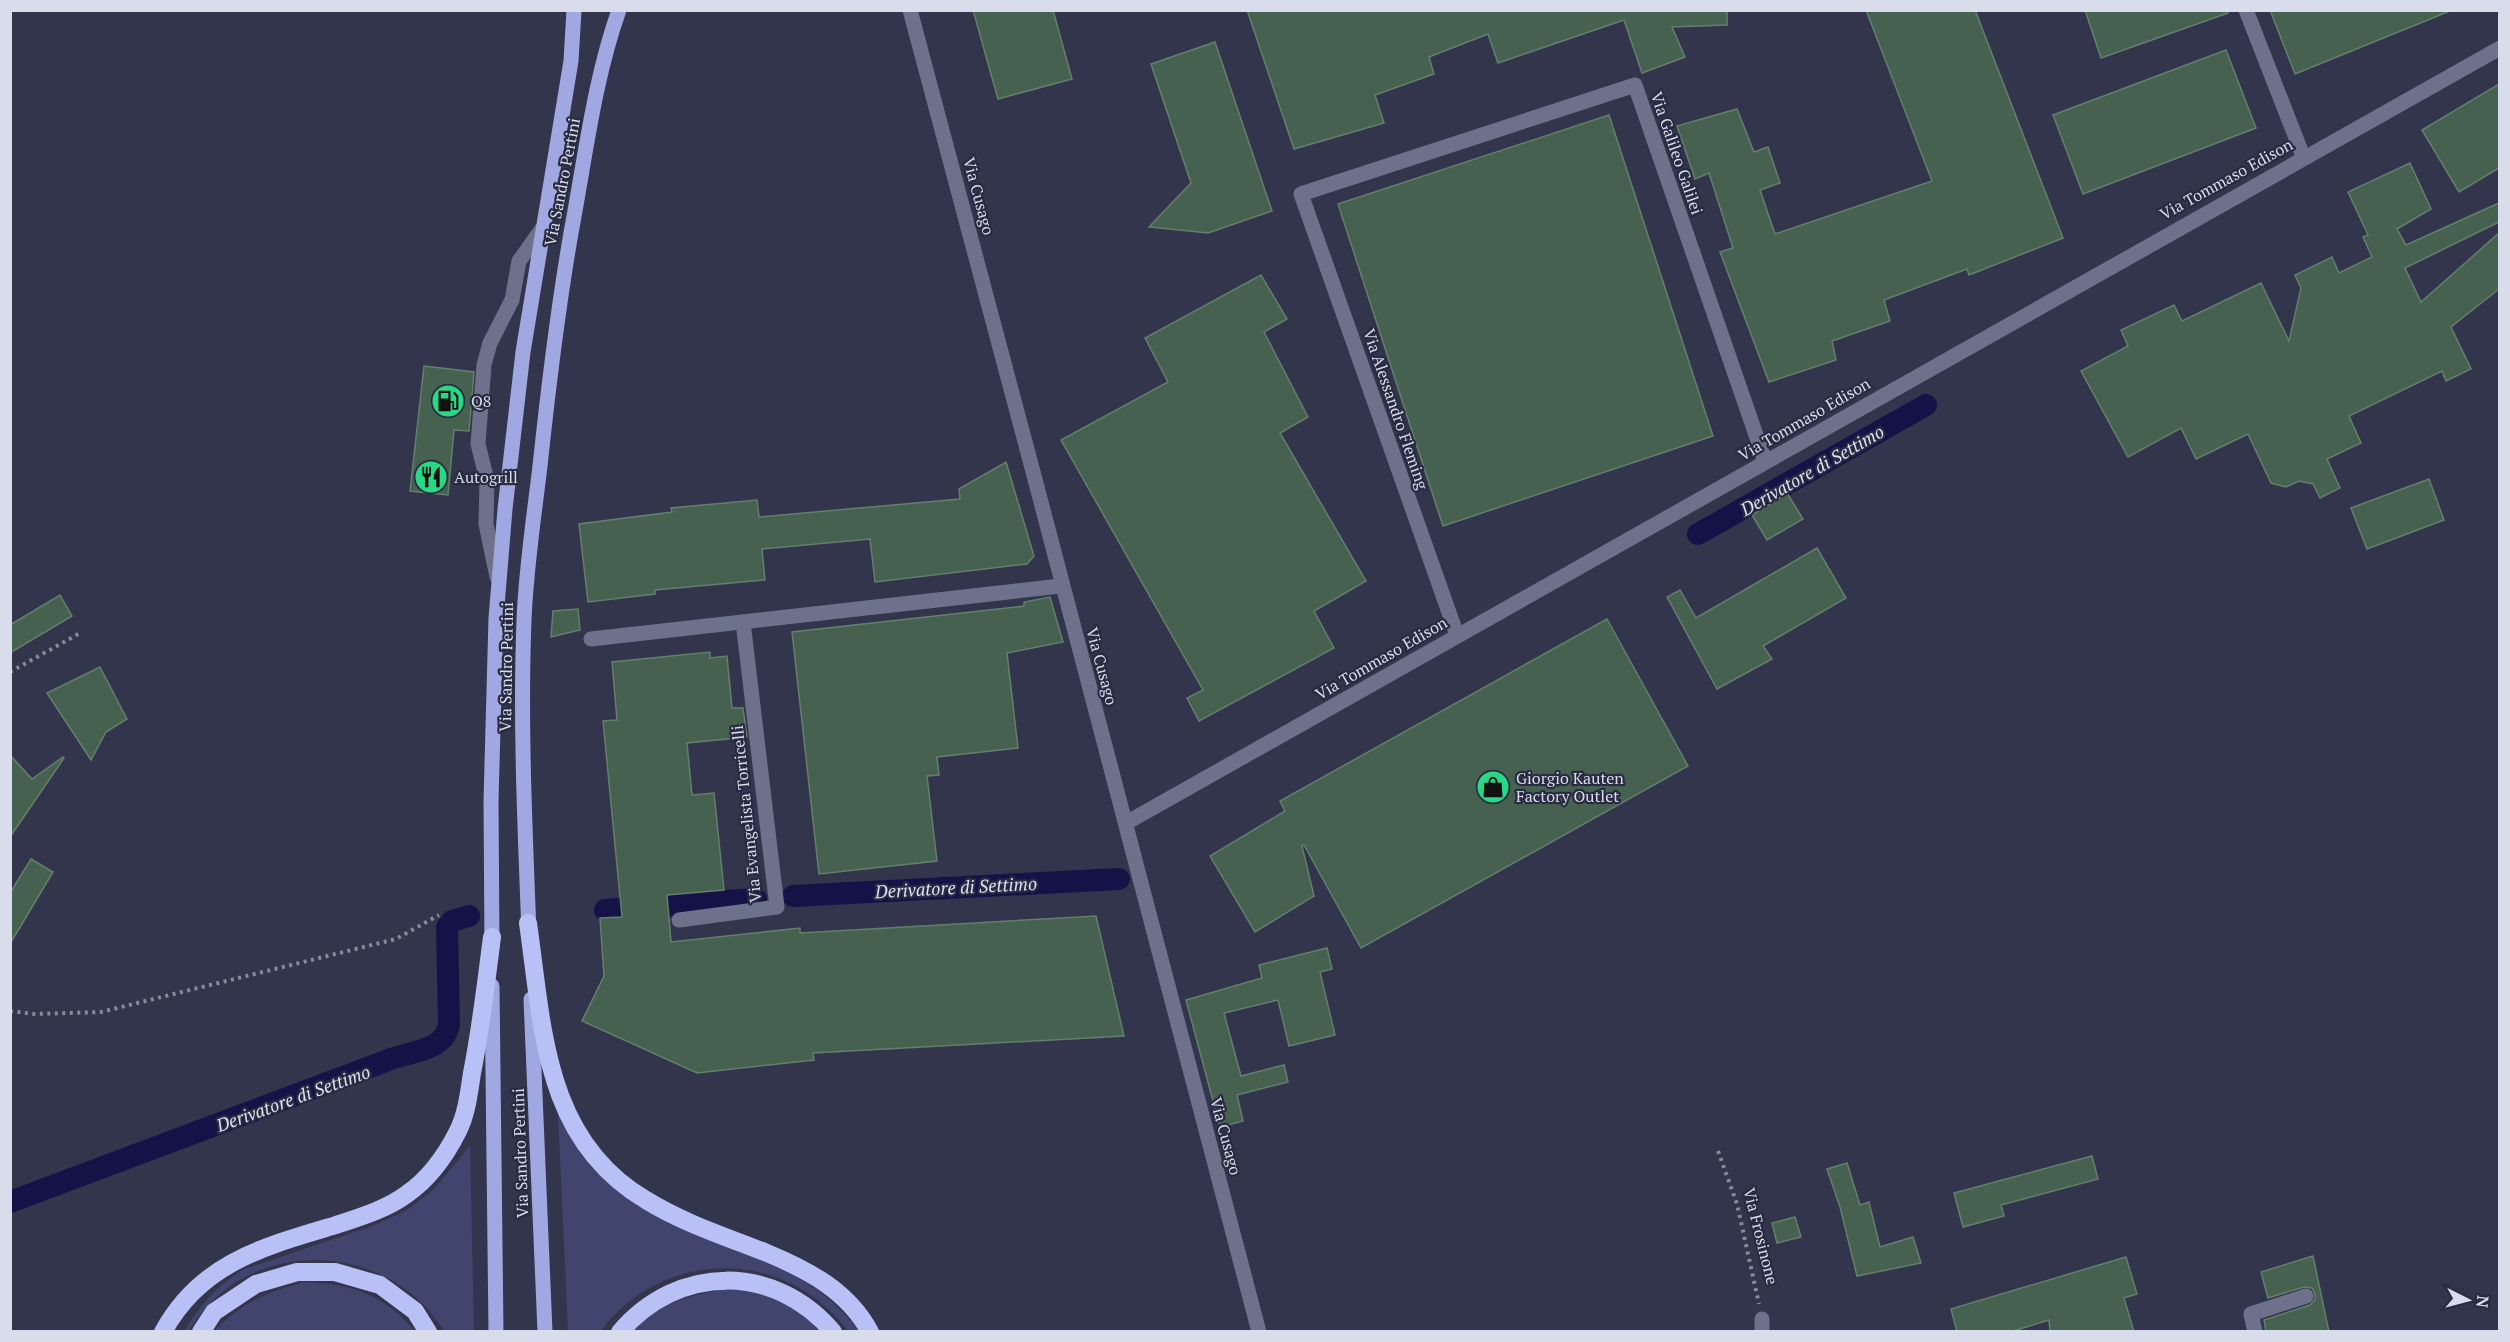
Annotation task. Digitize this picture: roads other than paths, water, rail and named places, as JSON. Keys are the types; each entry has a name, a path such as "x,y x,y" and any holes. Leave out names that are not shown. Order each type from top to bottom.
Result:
{"highway":[{"path":"528,923 550,1065 566,1113 582,1142 604,1169 647,1202 782,1260 830,1286 852,1306 870,1332"},
{"path":"163,1332 188,1295 209,1276 232,1261 261,1248 379,1209 407,1195 431,1173 445,1155 459,1129 466,1106 492,938"},
{"path":"201,1332 214,1312 256,1284 297,1272 335,1272 380,1286 415,1311 429,1332"},
{"path":"620,1332 633,1317 657,1299 691,1285 725,1280 761,1283 790,1294 819,1314 833,1332"}],"main road":[{"name":"Via Sandro Pertini","path":"496,1332 491,801 496,618 523,352 571,61 574,10"},
{"name":"Via Sandro Pertini","path":"545,1332 522,783 524,618 552,351 565,264 599,78 619,10"}],"street":[{"name":"Via Cusago","path":"910,10 1009,376 1061,586 1126,823 1259,1332"},
{"path":"2246,10 2303,156"},
{"name":"Via Tommaso Edison","path":"1126,823 2303,156 2499,48"},
{"name":"Via Galileo Galilei","path":"1301,194 1635,85 1765,461"},
{"name":"Via Alessandro Fleming","path":"1301,194 1457,635"},
{"path":"499,584 486,524 487,480 478,444 484,365 490,343 512,300 519,261 542,229"},
{"path":"591,639 1061,586"},
{"name":"Via Evangelista Torricelli","path":"679,921 777,907 744,622"},
{"path":"2255,1332 2251,1314 2306,1296"}],"waterway":[{"name":"Derivatore di Settimo","path":"1698,534 1926,405"},
{"name":"Derivatore di Settimo","path":"793,896 1119,879"},
{"name":"Derivatore di Settimo","path":"605,910 756,899"},
{"name":"Derivatore di Settimo","path":"10,1202 391,1059 434,1045 441,1040 449,1024 447,927 452,921 469,916"}],"place":[{"name":"Q8","path":"448,401"},
{"name":"Autogrill","path":"431,477"},
{"name":"Giorgio Kauten Factory Outlet","path":"1493,787"}]}
